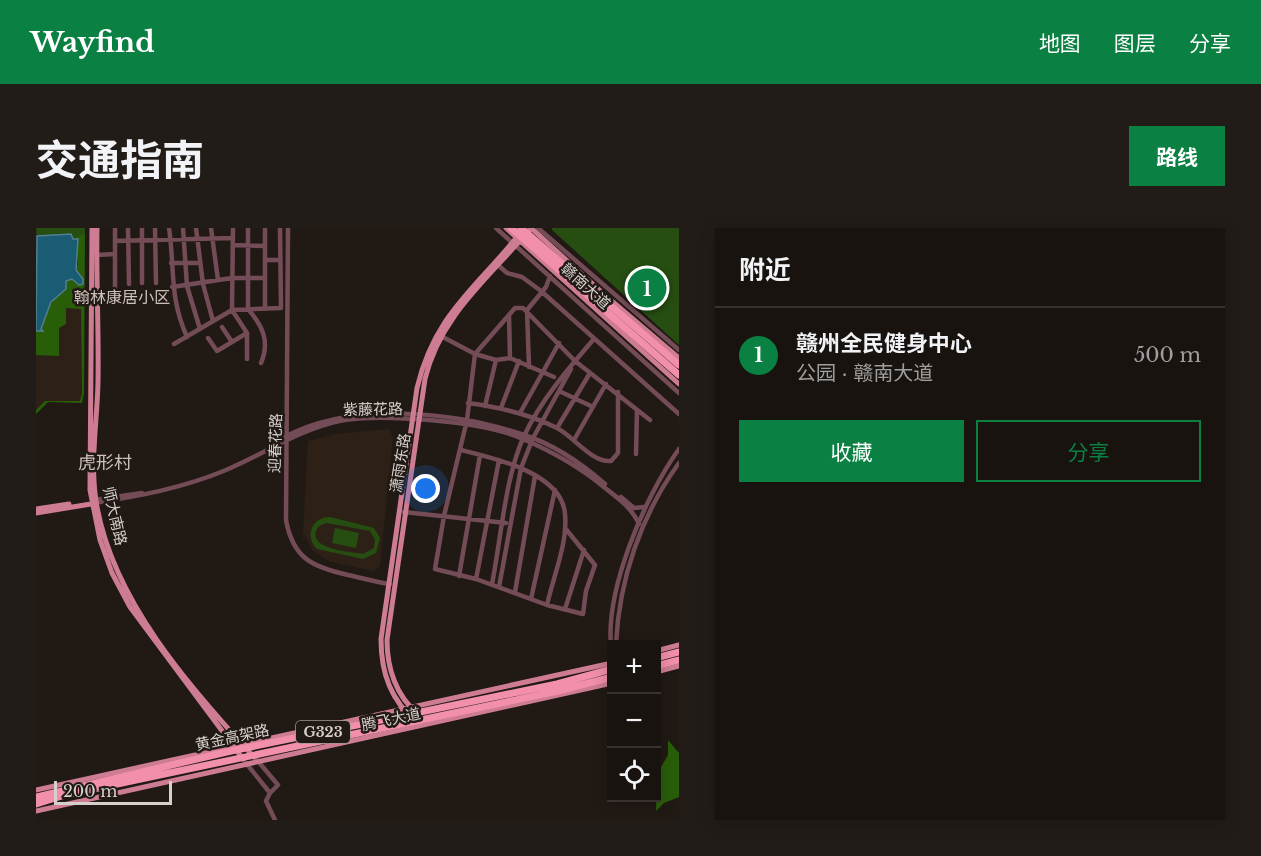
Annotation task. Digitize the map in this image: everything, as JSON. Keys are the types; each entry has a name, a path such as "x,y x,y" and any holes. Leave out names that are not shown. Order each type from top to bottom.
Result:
{"highway":[{"path":"511,228 660,353 679,364"},
{"path":"523,228 660,353 679,376"},
{"path":"661,656 679,652"},
{"path":"661,665 679,660"},
{"name":"黄金高架路","path":"36,797 220,753 557,684 607,670"},
{"name":"黄金高架路","path":"36,804 76,793 607,678"}],"main road":[{"name":"师大南路","path":"92,228 94,502 106,556 130,607 246,763"},
{"name":"师大南路","path":"97,228 94,502 111,554 134,605 167,652 257,760"},
{"name":"赣南大道","path":"506,228 517,241 679,384"},
{"name":"潇雨东路","path":"439,335 462,304 517,241 523,228"},
{"name":"赣南大道","path":"531,228 679,358"},
{"name":"潇雨东路","path":"428,723 408,706 393,677 387,651 391,584 404,512 422,369 458,302 531,228"},
{"name":"潇雨东路","path":"417,418 381,652 387,679 400,708 419,725"},
{"path":"36,511 94,502"},
{"path":"661,650 679,645"},
{"name":"腾飞大道","path":"36,790 408,706 607,664"},
{"path":"661,671 679,666"},
{"name":"腾飞大道","path":"36,811 257,760 607,684"}],"street":[{"path":"115,228 115,289"},
{"path":"128,228 129,284"},
{"path":"142,228 142,283"},
{"path":"155,228 156,283"},
{"path":"169,228 172,287 178,316 187,337"},
{"path":"183,228 187,286 200,329"},
{"path":"196,228 203,284 213,321"},
{"path":"211,228 218,280"},
{"path":"233,228 232,310 247,333 247,359"},
{"path":"248,228 248,309 258,321 265,335 265,353 261,363"},
{"path":"265,228 265,309"},
{"path":"174,344 232,310 281,308 280,228"},
{"name":"迎春花路","path":"288,228 286,520 295,548 307,561 324,570 391,584"},
{"path":"496,228 517,241 550,276 679,393"},
{"path":"538,228 679,350"},
{"path":"115,241 233,238"},
{"path":"233,245 265,246"},
{"path":"97,255 115,254"},
{"path":"265,260 280,260"},
{"path":"171,263 200,264"},
{"path":"142,264 156,264"},
{"path":"498,265 507,273 522,277 542,292 679,414"},
{"path":"115,266 128,266"},
{"path":"529,367 527,310 542,292 550,276"},
{"path":"172,287 232,278 265,278"},
{"path":"565,528 595,565 586,591 583,614 547,605 476,579 435,569 444,516 461,450 475,354 515,309 527,310 575,361 618,392 650,420"},
{"path":"508,315 510,358"},
{"path":"222,327 232,342"},
{"path":"208,338 217,351 247,333"},
{"path":"439,335 475,354 496,360 510,358 555,377 564,374"},
{"path":"499,587 520,468 564,374 594,339"},
{"path":"520,413 559,344"},
{"path":"485,406 496,360"},
{"path":"501,408 519,361"},
{"path":"492,584 514,465 524,437 575,361"},
{"path":"557,428 590,373"},
{"path":"555,377 557,388"},
{"path":"574,440 606,384"},
{"path":"557,388 593,407"},
{"path":"468,403 520,413 557,428 601,460 611,461 616,459 619,446 618,392"},
{"path":"636,454 637,410"},
{"name":"紫藤花路","path":"94,502 157,492 204,479 246,461 288,436 349,416 417,418 466,423 524,437 572,462 632,511 639,524"},
{"name":"紫藤花路","path":"531,441 574,460 634,508 644,507"},
{"path":"612,640 612,618 621,572 644,507 679,449"},
{"path":"461,450 514,465 555,490 562,499 565,528 547,605"},
{"path":"459,576 480,455"},
{"path":"476,579 499,460"},
{"path":"616,640 617,619 627,574 648,511 679,463"},
{"path":"515,592 535,476"},
{"path":"531,599 555,490"},
{"path":"404,512 511,524"},
{"path":"565,609 584,550"},
{"path":"257,760 278,785 270,793 267,808 275,820"},
{"path":"246,763 270,793"}],"shaded area":[{"path":"36,228 85,228 82,403 48,402 36,414"},
{"path":"389,429 393,437 380,566 373,571 328,561 313,551 303,533 308,441 336,434"}],"green space":[{"path":"36,228 85,228 85,234 73,239 71,234 37,236"},
{"path":"552,228 679,228 679,345 552,230"},
{"path":"85,234 84,393 82,403 48,402 36,414 36,410 45,401 80,401 82,393 81,309 66,308 66,324 59,328 59,356 36,355 36,331 41,329 48,309 56,296 63,292 65,281 81,275 76,270 78,263 76,237"},
{"path":"330,517 374,528 380,538 376,553 363,559 317,549 311,539 312,528 324,518","holes":["327,523 370,531 375,540 374,548 363,554 333,549 319,542 316,537 318,528"]},
{"path":"335,528 359,533 356,548 332,543"},
{"path":"668,740 679,753 679,797 664,803 656,811 656,802 661,802 661,767 668,755"}],"water":[{"path":"71,234 73,239 78,239 76,270 83,279 83,284 79,285 72,279 66,281 66,289 51,302 41,329 43,331 36,331 37,236"}],"place":[{"name":"赣州全民健身中心","path":"647,288"}],"district":[{"name":"翰林康居小区","path":"122,297"},
{"name":"虎形村","path":"105,463"}]}
